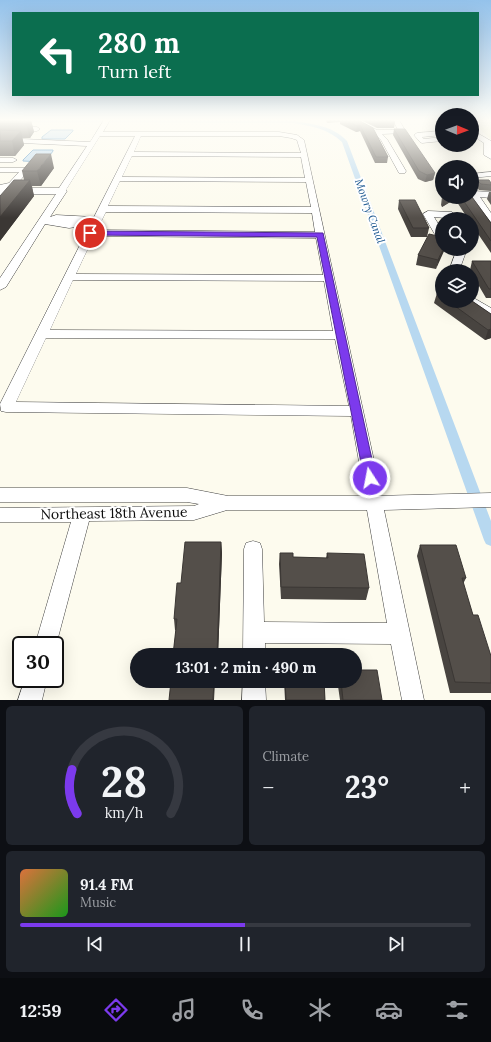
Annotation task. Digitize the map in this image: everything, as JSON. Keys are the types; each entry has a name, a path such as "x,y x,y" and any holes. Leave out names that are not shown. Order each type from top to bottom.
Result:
{"street":[{"path":"0,287 88,153"},
{"path":"391,153 402,172"},
{"path":"357,411 3,407 41,334 128,154 305,155 320,235 357,411 370,478"},
{"path":"0,160 13,160"},
{"path":"479,167 491,166"},
{"path":"0,170 25,170 0,201"},
{"path":"479,175 491,174"},
{"path":"116,179 310,180"},
{"path":"9,190 64,190"},
{"path":"491,195 473,194 491,219"},
{"path":"102,209 315,210"},
{"path":"435,214 428,214 435,226"},
{"path":"43,221 53,224 70,221 86,224 96,222"},
{"path":"90,233 320,235"},
{"path":"68,277 329,278"},
{"path":"479,304 491,312"},
{"path":"41,334 340,334"},
{"name":"Northeast 18th Avenue","path":"0,496 186,495 228,503 374,503 491,500"},
{"name":"Northeast 18th Avenue","path":"0,515 194,512 228,503"},
{"path":"374,503 413,700"},
{"path":"48,636 82,514"},
{"path":"253,549 254,648"},
{"path":"254,632 400,634"},
{"path":"30,700 33,688"},
{"path":"254,688 254,700"}],"water":[{"path":"30,153 52,153 45,162 23,160"}],"building":[{"path":"374,153 386,153 388,157 376,157"},
{"path":"408,153 421,153 435,173 427,175 419,171"},
{"path":"36,154 51,154 37,171 22,171"},
{"path":"14,180 30,180 0,217 0,196"},
{"path":"479,180 489,180 491,185 481,184"},
{"path":"399,200 415,200 429,228 413,228"},
{"path":"466,204 477,204 491,223 491,241 479,223 479,212 471,212"},
{"path":"429,234 435,235 435,256 440,256 438,260 418,255"},
{"path":"472,261 491,261 491,289 489,289 479,273 479,264 474,264"},
{"path":"479,306 491,314 491,329 488,330 458,308 479,308"},
{"path":"185,542 221,542 217,648 174,648 177,619 174,619 177,583 181,583"},
{"path":"420,545 456,545 466,578 462,578 473,615 478,615 491,656 491,683 455,682"},
{"path":"280,553 293,553 293,557 328,558 327,553 364,554 369,588 281,587"},
{"path":"362,670 377,670 382,700 343,700 342,688 362,688"},
{"path":"170,688 214,688 213,700 169,700"},
{"path":"285,688 324,688 325,700 286,700"}],"waterway":[{"name":"Mowry Canal","path":"348,153 491,540"}],"route":[{"path":"90,233 320,235 370,478"}]}
